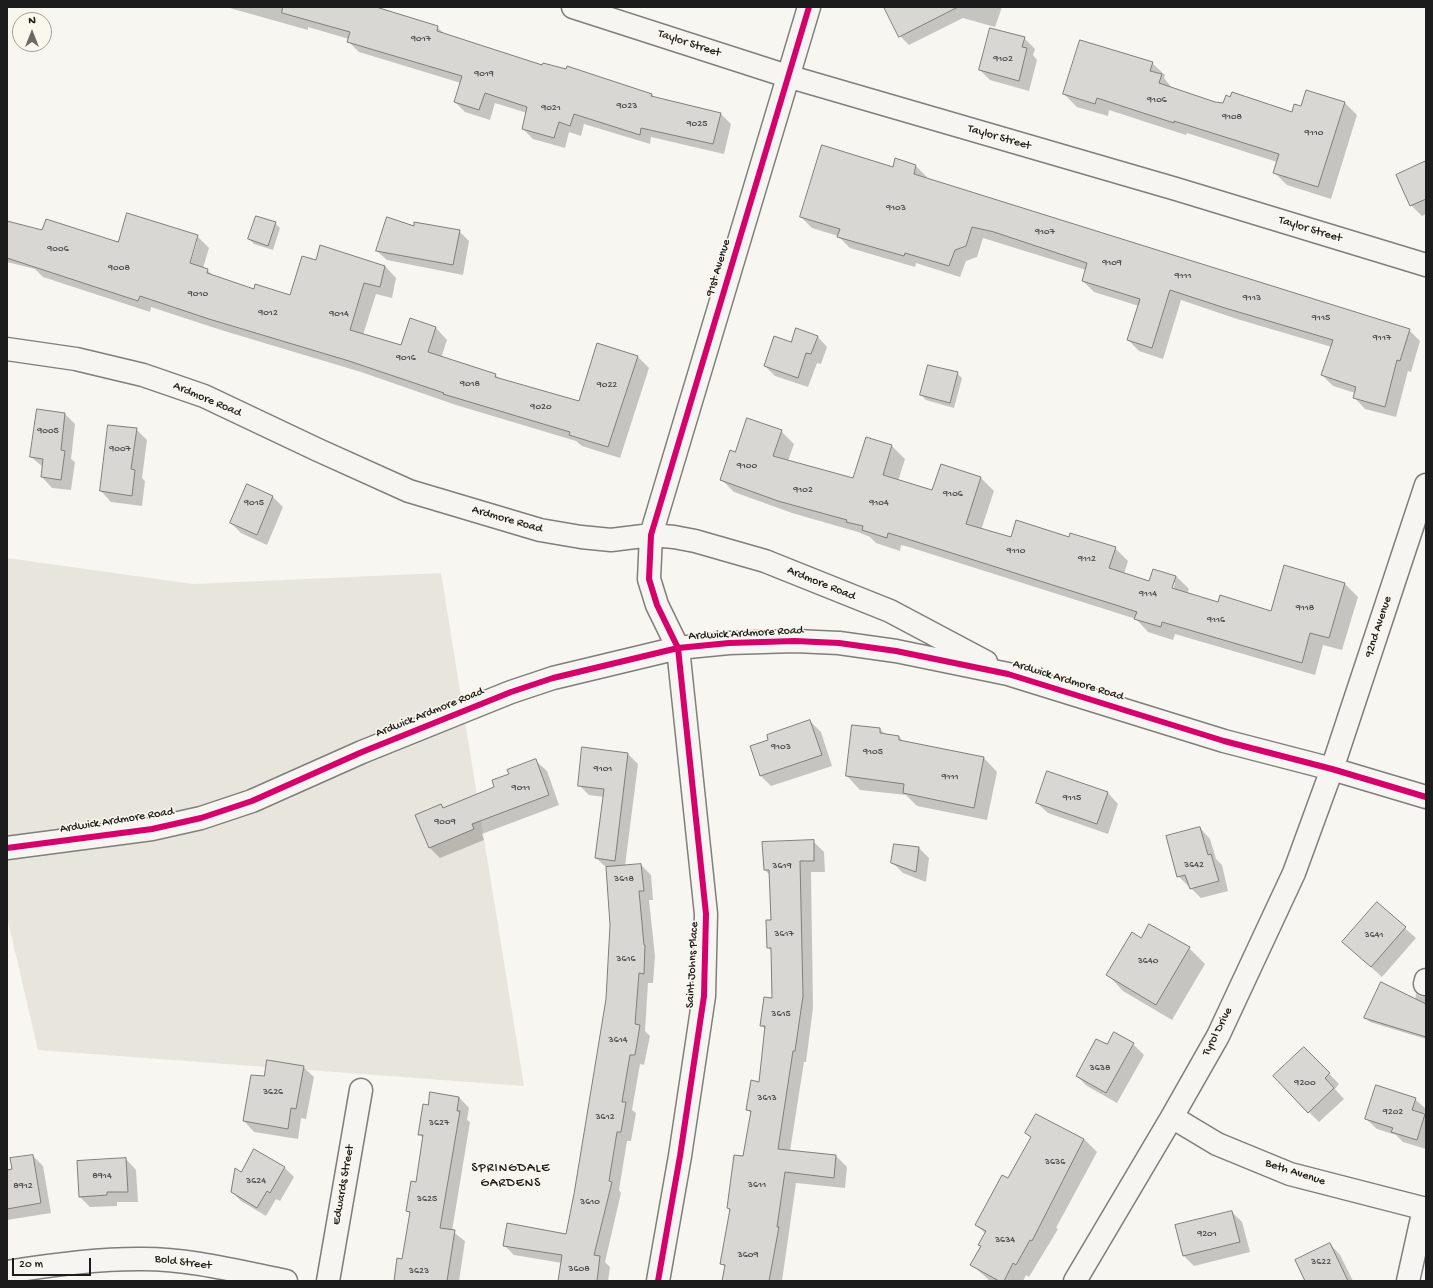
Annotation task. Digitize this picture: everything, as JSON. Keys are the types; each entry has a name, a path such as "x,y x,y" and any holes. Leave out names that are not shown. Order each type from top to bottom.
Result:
{"street":[{"name":"Taylor Street","path":"573,7 788,76 1176,189 1426,265"},
{"name":"91st Avenue","path":"678,648 657,605 649,580 651,535 809,7"},
{"name":"Ardmore Road","path":"7,349 76,359 105,365 143,375 204,396 409,491 485,515 540,530 581,537 611,540 651,535 695,540 765,561 890,611 1008,674"},
{"name":"92nd Avenue","path":"1332,770 1426,485"},
{"name":"Ardwick Ardmore Road","path":"7,848 152,830 201,818 252,801 362,752 511,692 553,678 678,648 729,643 795,641 839,643 896,651 1008,674 1224,741 1426,797"},
{"name":"Saint Johns Place","path":"658,1281 680,1156 704,996 706,950 704,879 678,648"},
{"name":"Tyrol Drive","path":"1075,1281 1218,1036 1261,947 1294,873 1332,770"},
{"name":"Edwards Street","path":"328,1281 361,1090"},
{"name":"Beth Avenue","path":"1172,1117 1217,1144 1290,1174 1425,1209"},
{"path":"1408,1281 1425,1209"},
{"name":"Bold Street","path":"7,1272 63,1263 138,1258 205,1265 286,1281"}],"shaded area":[{"path":"7,558 193,584 441,573 524,1086 38,1050 7,917"}],"building":[{"path":"283,7 376,7 438,26 437,31 542,65 543,63 566,69 567,66 652,94 651,96 721,113 713,144 641,128 640,135 574,114 570,126 559,122 554,138 522,129 527,107 485,93 479,110 454,102 462,76 347,42 350,32 282,13"},
{"path":"884,7 958,7 899,37"},
{"path":"990,28 1025,37 1022,47 1027,48 1019,81 979,70"},
{"path":"1080,40 1153,62 1150,71 1162,74 1159,83 1215,102 1223,103 1226,95 1230,97 1232,92 1292,112 1294,104 1301,106 1306,90 1345,102 1318,187 1273,173 1279,154 1174,121 1174,123 1097,98 1095,104 1063,94"},
{"path":"822,145 893,167 895,158 916,165 914,174 1410,329 1400,361 1397,360 1385,407 1353,398 1356,387 1321,375 1333,340 1170,290 1152,348 1127,340 1140,299 1082,281 1087,263 994,232 972,227 966,246 955,250 949,266 905,253 904,256 837,237 840,229 800,217"},
{"path":"1426,161 1426,199 1410,206 1396,175"},
{"path":"127,213 198,235 190,263 208,269 207,273 254,289 255,284 290,295 302,256 316,260 320,245 385,266 380,287 364,283 350,330 401,345 410,318 436,327 428,352 496,374 495,377 579,401 597,343 638,356 608,447 569,435 570,432 443,394 444,393 349,361 209,319 140,296 138,301 7,258 7,221 42,230 46,219 118,242"},
{"path":"256,216 276,222 268,246 248,239"},
{"path":"387,217 414,226 414,222 460,230 453,265 376,251"},
{"path":"796,328 818,336 811,354 806,353 798,378 764,366 774,336 791,342"},
{"path":"928,365 958,372 950,403 920,395"},
{"path":"37,409 65,413 61,450 65,451 61,480 41,477 43,459 30,457"},
{"path":"747,418 782,430 773,456 853,478 866,437 892,445 883,475 932,490 941,464 981,477 966,524 1011,537 1016,520 1069,537 1070,533 1116,547 1109,568 1149,581 1153,569 1176,576 1172,588 1218,602 1220,595 1271,611 1284,565 1345,583 1329,638 1310,633 1302,663 1162,622 1161,627 1134,619 1137,612 1122,607 895,535 888,533 887,538 862,530 863,526 846,522 847,520 778,501 720,480 730,450 735,452"},
{"path":"108,425 137,428 131,469 135,470 132,496 100,491"},
{"path":"247,484 273,496 257,535 230,523"},
{"path":"810,720 822,755 760,776 750,746 768,740 767,735"},
{"path":"852,725 880,728 880,733 899,736 899,740 984,757 974,808 903,793 904,784 846,776"},
{"path":"582,747 628,753 615,861 595,858 604,789 578,786"},
{"path":"536,759 549,795 472,824 474,829 429,848 415,815 441,804 443,808 494,787 492,780 509,774 507,770"},
{"path":"1047,771 1108,792 1097,824 1036,803"},
{"path":"1200,827 1208,855 1211,854 1219,881 1190,889 1185,875 1177,877 1166,836"},
{"path":"814,840 814,861 800,861 803,996 778,1149 836,1155 834,1178 785,1172 777,1227 779,1227 769,1281 722,1281 725,1265 720,1264 730,1209 727,1208 734,1155 743,1156 751,1111 746,1110 751,1080 759,1082 765,1026 760,1026 764,997 772,998 771,948 767,948 766,920 771,920 769,870 764,870 762,842"},
{"path":"894,844 919,847 916,872 891,863"},
{"path":"641,864 644,891 639,891 645,945 644,974 639,973 635,1024 640,1025 635,1055 630,1055 622,1102 626,1102 621,1132 617,1132 609,1181 612,1182 594,1255 600,1256 597,1281 558,1281 562,1255 503,1246 507,1223 566,1234 606,999 610,925 606,867"},
{"path":"1377,902 1406,927 1371,967 1342,942"},
{"path":"1149,924 1190,947 1156,1005 1106,975 1132,932 1141,938"},
{"path":"1381,982 1426,1004 1426,1037 1364,1018"},
{"path":"1114,1032 1134,1043 1106,1093 1076,1076 1096,1039 1107,1044"},
{"path":"1304,1047 1330,1073 1325,1078 1334,1088 1308,1113 1273,1076"},
{"path":"267,1060 304,1066 296,1109 291,1108 288,1129 243,1121 251,1075 264,1076"},
{"path":"1376,1085 1416,1098 1412,1110 1425,1114 1417,1140 1391,1132 1393,1128 1365,1119"},
{"path":"430,1092 459,1097 457,1111 460,1111 440,1228 455,1230 447,1281 394,1281 397,1258 402,1259 410,1212 406,1211 411,1181 416,1182 423,1135 418,1135 423,1104 428,1105"},
{"path":"1036,1114 1084,1139 1032,1241 1030,1240 1016,1265 1013,1263 1004,1281 999,1281 970,1265 981,1246 978,1245 986,1231 975,1225 1002,1175 1008,1178 1031,1137 1025,1133"},
{"path":"254,1149 285,1167 270,1193 267,1191 257,1208 231,1192 235,1168 241,1172"},
{"path":"33,1155 41,1203 7,1209 7,1170 12,1169 10,1158"},
{"path":"126,1158 128,1192 107,1192 107,1195 79,1197 77,1161"},
{"path":"1232,1211 1240,1242 1183,1256 1175,1225"},
{"path":"1330,1243 1348,1281 1305,1281 1295,1260"}],"cycle path":[{"path":"658,1281 680,1156 704,996 706,914 678,648 657,605 649,579 651,535 809,7"},
{"path":"7,848 152,829 201,818 252,801 362,752 511,692 553,678 678,648 729,643 795,641 839,643 896,651 1008,674 1224,741 1332,769 1426,797"}],"district":[{"name":"SPRINGDALE GARDENS","path":"511,1176"}]}
